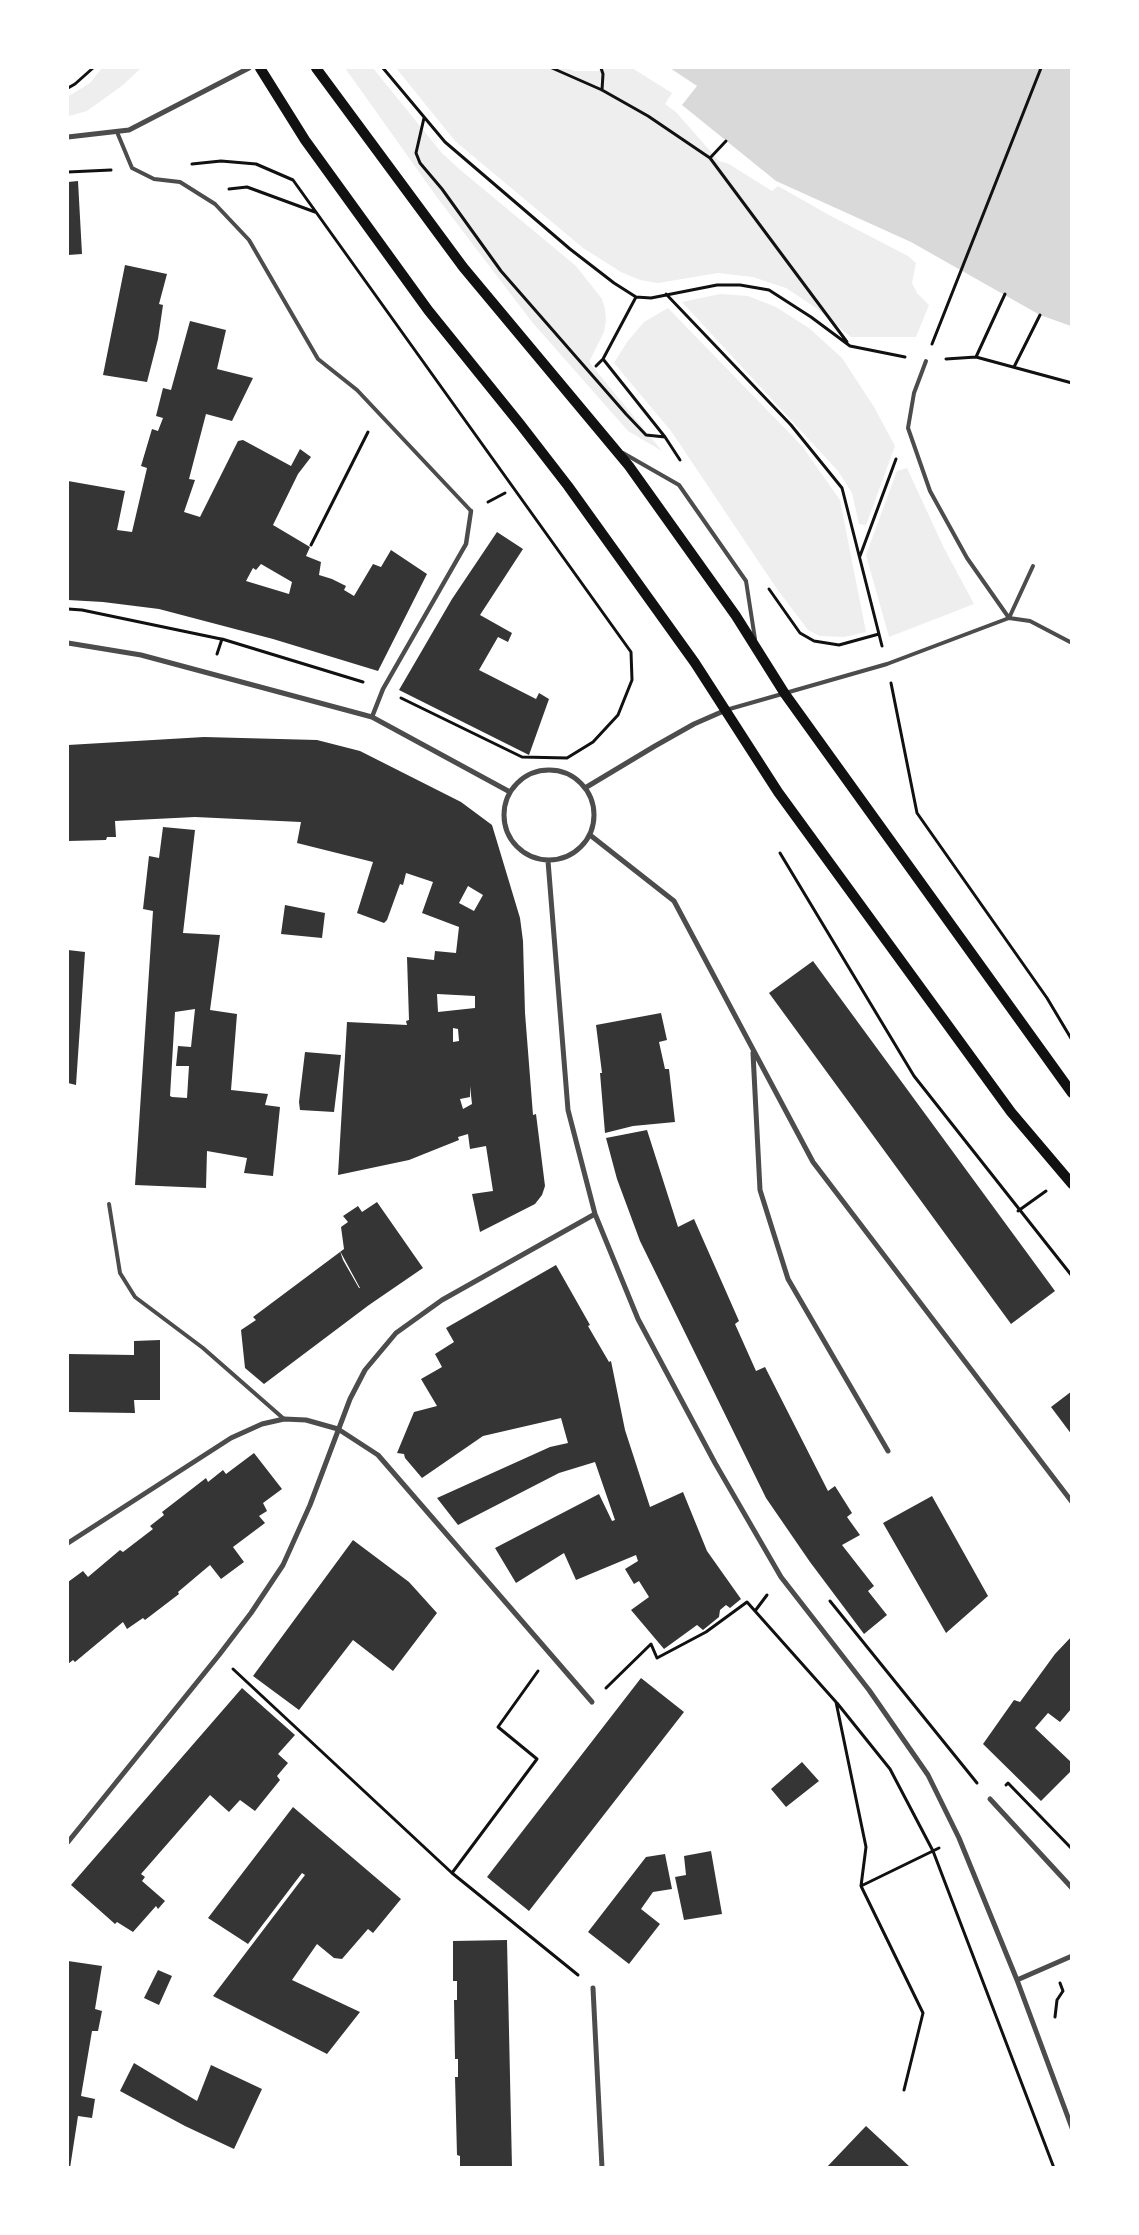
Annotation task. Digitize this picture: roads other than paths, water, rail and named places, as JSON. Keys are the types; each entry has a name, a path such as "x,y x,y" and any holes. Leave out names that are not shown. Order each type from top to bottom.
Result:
{"main road":[{"path":"260,68 305,140 428,310 568,486 695,663 778,792 1021,1125 1072,1184"},
{"path":"316,68 468,274 614,448 736,616 785,694 1072,1093"}],"street":[{"path":"68,136 129,130 249,68"},
{"path":"372,717 384,689 466,544 471,510"},
{"path":"68,643 141,655 372,717 510,792"},
{"path":"585,788 694,724 726,710"},
{"path":"546,770 561,771 574,778 585,788 594,810 594,823 590,834 582,846 573,854 561,859 548,861 529,856 514,845 506,828 504,809 510,792 519,781 532,773 546,770"},
{"path":"590,834 674,901 813,1162 1072,1502"},
{"path":"548,861 568,1110 595,1214 638,1319 715,1463 781,1577 869,1690 928,1775 959,1838 1017,1980 1072,2128"},
{"path":"753,1050 760,1190 788,1279 888,1451"},
{"path":"68,1842 219,1655 251,1613 283,1565 310,1505 338,1429 365,1370 396,1333 442,1300 595,1214"},
{"path":"68,1543 231,1438 262,1424 284,1419 306,1420 338,1429 378,1456 592,1702"},
{"path":"990,1799 1072,1888"},
{"path":"1017,1980 1072,1956"},
{"path":"593,1988 602,2168"}],"lane":[{"path":"117,132 132,168 154,179 180,182 215,204 250,240 318,359 357,390 471,510"},
{"path":"926,361 914,394 908,428 930,490 967,558 1009,618"},
{"path":"614,448 679,485 746,581 756,649"},
{"path":"1009,618 1033,566"},
{"path":"726,710 886,664 1009,618 1030,622 1072,643"},
{"path":"108,1204 120,1273 135,1297 203,1348 284,1419"}]}
